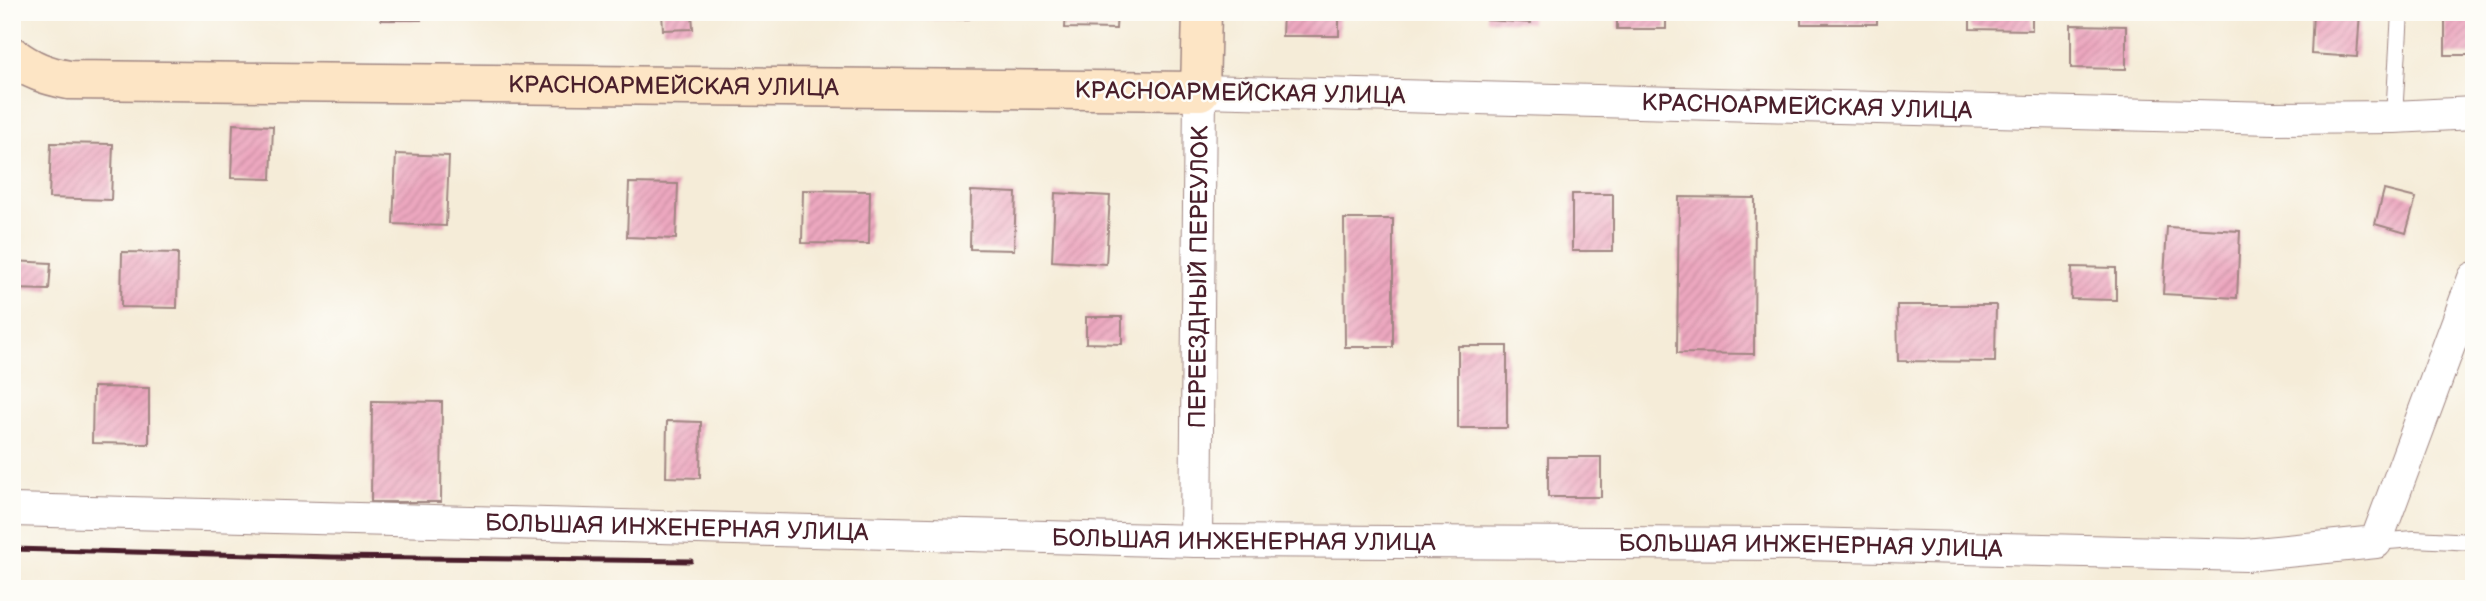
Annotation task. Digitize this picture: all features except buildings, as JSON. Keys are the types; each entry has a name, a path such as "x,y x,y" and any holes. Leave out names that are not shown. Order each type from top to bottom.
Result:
{"street":[{"name":"ПЕРЕЕЗДНЫЙ ПЕРЕУЛОК","path":"1196,541 1202,12"},
{"name":"КРАСНОАРМЕЙСКАЯ УЛИЦА","path":"12,56 24,66 46,76 69,80 1200,91 2274,118 2474,113"},
{"path":"2376,542 2474,278"},
{"name":"БОЛЬШАЯ ИНЖЕНЕРНАЯ УЛИЦА","path":"12,510 1196,541 1818,545 2246,555 2376,542"}],"lane":[{"path":"2394,117 2400,12"},
{"name":"БОЛЬШАЯ ИНЖЕНЕРНАЯ УЛИЦА","path":"2376,542 2414,539 2474,542"}],"railway":[{"path":"12,549 332,557 691,561"}]}
